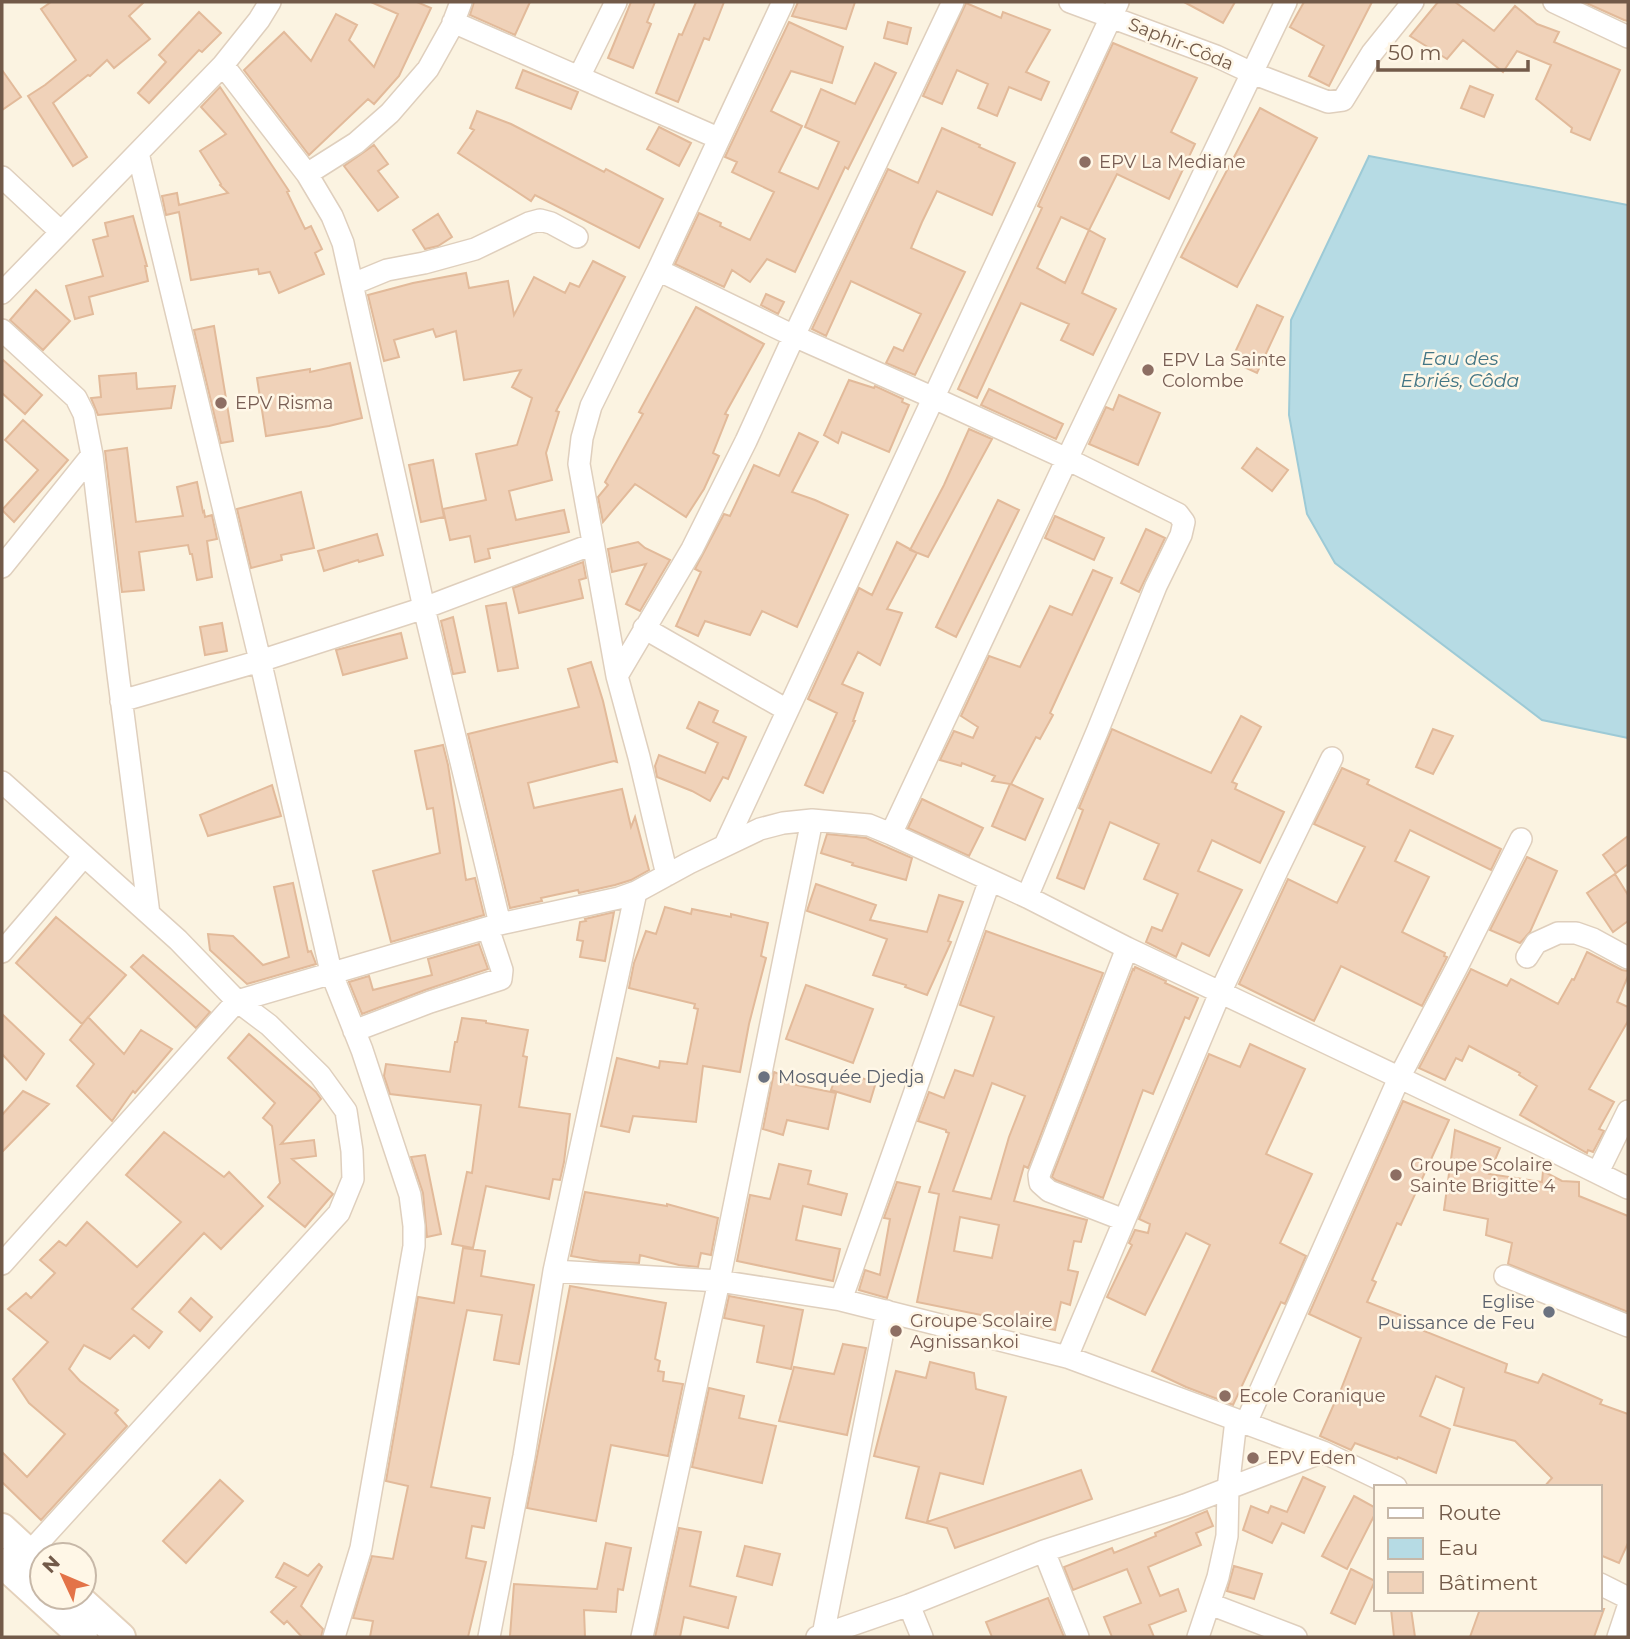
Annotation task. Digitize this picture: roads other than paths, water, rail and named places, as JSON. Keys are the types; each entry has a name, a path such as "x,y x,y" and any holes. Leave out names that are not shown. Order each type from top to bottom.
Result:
{"street":[{"path":"2,293 223,65 270,2"},
{"path":"307,174 356,143 390,113 428,69 461,2"},
{"path":"579,77 616,2"},
{"path":"667,874 617,676 579,464 582,438 591,407 783,2"},
{"path":"617,676 692,549 747,441 953,2"},
{"name":"Saphir-Côda","path":"1070,2 1114,9 1252,74 1328,102 1343,100 1372,53 1413,2"},
{"path":"891,834 1286,2"},
{"path":"1554,2 1628,37"},
{"path":"725,845 1114,9"},
{"path":"453,22 719,138"},
{"path":"223,65 307,174 324,200 343,243 502,971 501,979 354,1031"},
{"path":"138,153 260,661 331,972 410,1195 414,1246 360,1548 334,1637"},
{"path":"2,177 61,232"},
{"path":"353,284 387,270 475,249 540,220 577,237"},
{"path":"658,270 794,336 1067,459 1178,514 1184,522 1181,535 1156,586 1027,897"},
{"path":"2,330 76,398 84,414 92,454 149,914"},
{"path":"2,567 92,454"},
{"path":"121,701 260,661 424,608 593,544"},
{"path":"644,628 787,710"},
{"path":"1066,1357 1220,993 1332,758"},
{"path":"2,782 178,940 237,1001 268,1025 320,1075 346,1111 352,1151 353,1179 339,1213 51,1541"},
{"path":"642,1637 719,1281 811,820"},
{"path":"2,1264 237,1001 494,926 636,892 760,829 811,820 869,825 891,834 1628,1188"},
{"path":"1198,1637 1210,1604 1227,1536 1228,1489 1241,1422 1399,1078 1521,839"},
{"path":"2,952 84,856"},
{"path":"841,1300 990,880"},
{"path":"489,1637 524,1457 554,1270 636,892"},
{"path":"1527,957 1536,943 1558,933 1576,933 1628,958"},
{"path":"1124,1220 1049,1191 1040,1183 1039,1175 1127,948"},
{"path":"1598,1172 1628,1111"},
{"path":"554,1270 719,1281 841,1300 887,1311 1066,1357 1323,1452 1392,1485"},
{"path":"1504,1276 1628,1326"},
{"path":"820,1636 887,1311"},
{"path":"820,1636 909,1605 1044,1551 1185,1505 1323,1452"},
{"path":"2,1528 28,1552"},
{"path":"1044,1551 1078,1637"},
{"path":"2,1563 83,1637"},
{"path":"1602,1585 1628,1598"},
{"path":"1210,1604 1296,1637"},
{"path":"909,1605 922,1637"},
{"path":"1618,1637 1628,1607"},
{"path":"92,1611 121,1637"}],"water":[{"name":"Eau des Ebriés, Côda","path":"1369,156 1628,205 1628,738 1542,720 1335,563 1307,514 1289,415 1291,320"}],"place":[{"name":"EPV La Mediane","path":"1085,162"},
{"name":"EPV La Sainte Colombe","path":"1148,370"},
{"name":"EPV Risma","path":"221,403"},
{"name":"Mosquée Djedja","path":"764,1077"},
{"name":"Groupe Scolaire Sainte Brigitte 4","path":"1396,1175"},
{"name":"Eglise Puissance de Feu","path":"1549,1312"},
{"name":"Groupe Scolaire Agnissankoi","path":"896,1331"},
{"name":"Ecole Coranique","path":"1225,1396"},
{"name":"EPV Eden","path":"1253,1458"}]}
